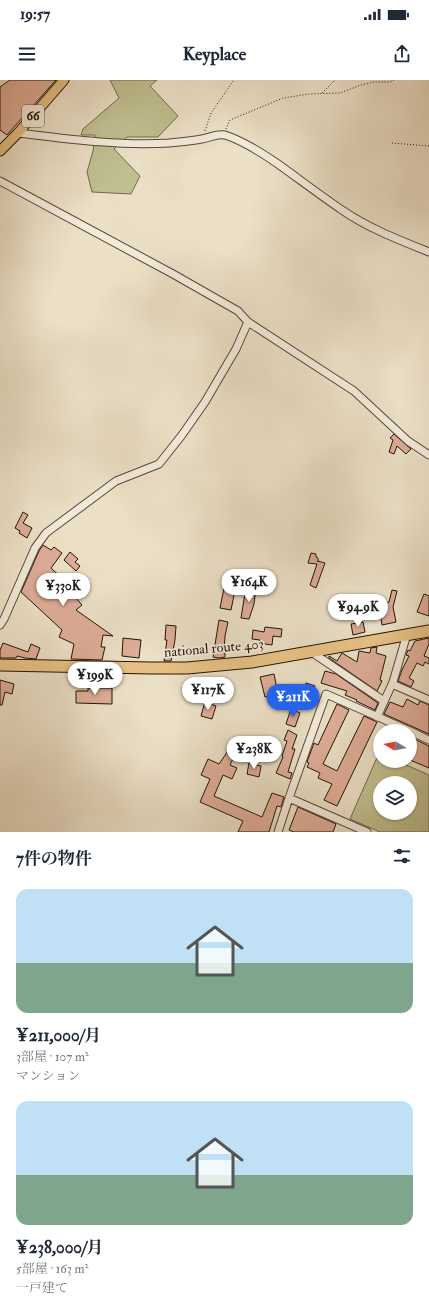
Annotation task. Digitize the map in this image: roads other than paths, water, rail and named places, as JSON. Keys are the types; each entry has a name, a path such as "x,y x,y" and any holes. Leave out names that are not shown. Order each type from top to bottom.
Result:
{"highway":[{"name":"national route 403","path":"0,665 187,668 252,662 429,631"}],"main road":[{"name":"66","path":"0,151 18,133 64,80"}],"street":[{"path":"18,133 113,142 169,143 203,139 214,135 223,135 237,140 268,158 343,211 395,238 429,252"},
{"path":"0,181 174,274 238,311 248,322 354,391 408,441 429,455"},
{"path":"0,625 35,548 46,533 116,481 159,464 205,402 233,355 248,322"},
{"path":"377,717 392,684 407,634"},
{"path":"310,651 384,701"},
{"path":"392,684 429,700"},
{"path":"278,832 288,798 326,694 394,724"},
{"path":"417,734 429,740"},
{"path":"288,798 367,832"}]}
